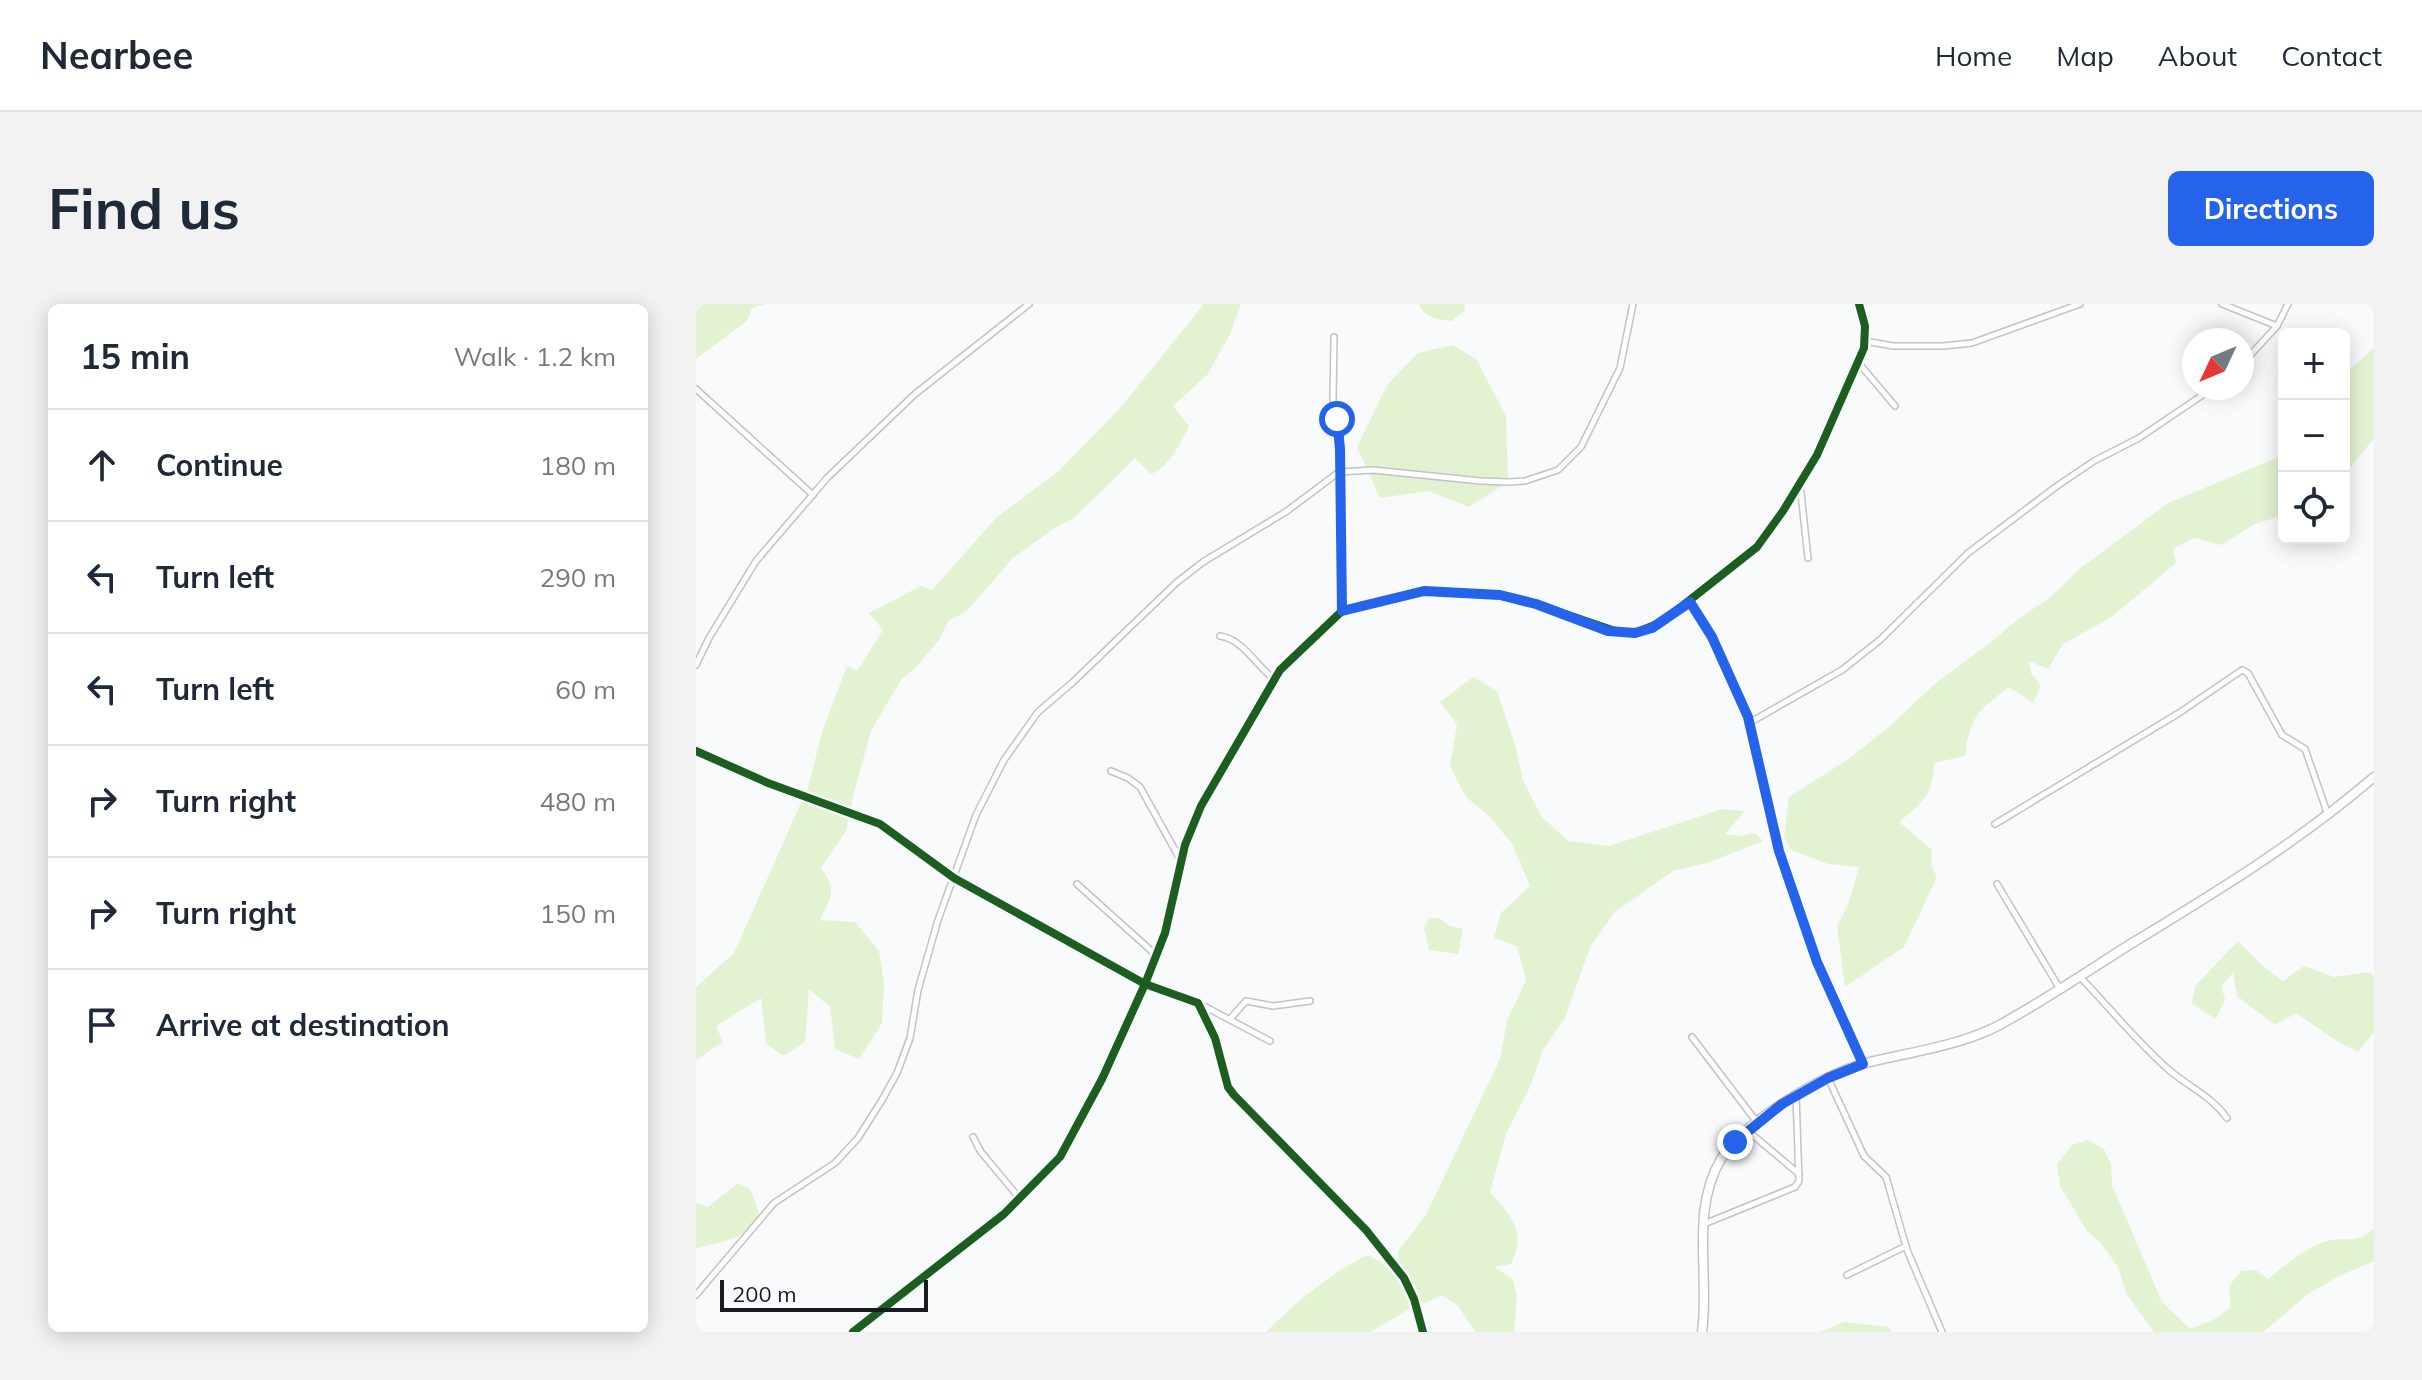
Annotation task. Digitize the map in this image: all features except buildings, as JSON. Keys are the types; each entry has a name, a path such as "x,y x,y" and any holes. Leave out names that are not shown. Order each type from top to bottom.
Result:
{"street":[{"path":"696,665 756,561 853,450 908,399 1029,304"},
{"path":"696,1295 774,1203 835,1163 858,1138 882,1100 897,1073 910,1038 918,990 946,896 987,789 1038,712 1176,583 1203,562 1287,511 1339,472 1373,470 1508,482 1525,481 1558,470 1581,447 1620,368 1633,304"},
{"path":"853,1332 1021,1200 1056,1163 1102,1079 1145,984 1172,909 1181,861 1201,806 1280,670 1342,611 1424,591 1500,595 1536,604 1608,631 1635,633 1652,628 1690,602 1768,536 1817,455 1865,341 1865,326 1859,304"},
{"path":"1865,341 1893,346 1972,343 2080,304"},
{"path":"2222,304 2277,326"},
{"path":"2254,351 2277,326 2288,304"},
{"path":"1334,337 1333,382 1340,433 1342,611"},
{"path":"1857,361 1895,406"},
{"path":"696,389 813,495"},
{"path":"1749,723 1842,670 1880,640 1968,553 2094,461 2139,438 2195,400"},
{"path":"1800,482 1808,558"},
{"path":"1690,602 1712,637 1749,723 1782,862 1817,962 1863,1064"},
{"path":"1220,636 1233,638 1274,679"},
{"path":"1995,824 2179,713 2242,670 2248,673 2282,735 2305,749 2328,816"},
{"path":"696,751 768,783 880,824 954,878 1145,984 1198,1003 1270,1041"},
{"path":"1111,771 1140,787 1181,861"},
{"path":"1702,1332 1704,1224 1710,1181 1722,1157 1757,1122 1828,1078 1863,1064 1960,1039 2002,1024 2081,978 2282,850 2374,777"},
{"path":"1077,884 1156,955"},
{"path":"1997,884 2060,989"},
{"path":"2081,978 2170,1071 2217,1105 2227,1118"},
{"path":"1230,1019 1246,1001 1273,1006 1310,1001"},
{"path":"1198,1003 1215,1038 1224,1074 1234,1095 1366,1230 1404,1278 1414,1299 1423,1332"},
{"path":"1692,1037 1757,1122"},
{"path":"1828,1078 1864,1156 1886,1177 1906,1246 1942,1332"},
{"path":"1704,1224 1795,1187 1800,1175 1796,1096"},
{"path":"1748,1131 1800,1175"},
{"path":"973,1137 981,1152 1021,1200"},
{"path":"1847,1275 1906,1246"}],"green space":[{"path":"696,304 765,304 752,308 747,321 696,359"},
{"path":"1204,304 1241,304 1230,334 1208,374 1173,406 1189,426 1169,460 1151,474 1135,458 1074,518 1013,558 967,611 948,621 940,639 901,680 871,731 846,831 821,868 830,882 831,894 820,920 855,922 879,951 884,984 882,1023 859,1059 835,1049 830,1007 809,989 805,1042 783,1056 766,1043 761,998 716,1026 723,1042 696,1060 696,987 734,953 808,787 823,729 847,666 857,671 883,630 869,613 921,586 932,590 997,517 1060,470 1121,407"},
{"path":"1419,304 1465,304 1465,310 1452,321 1447,321 1428,315"},
{"path":"1453,345 1476,359 1506,416 1508,482 1469,507 1428,491 1380,498 1357,447 1387,385 1418,353"},
{"path":"2374,347 2374,439 2350,467 2350,400 2350,370"},
{"path":"2278,457 2278,517 2255,524 2221,545 2194,538 2173,549 2176,563 2110,618 2063,644 2048,669 2029,661 2031,673 2041,686 2033,703 2009,687 1977,716 1965,756 1934,763 1929,791 1899,822 1932,850 1931,865 1937,877 1904,947 1845,987 1837,926 1848,905 1859,867 1828,864 1791,850 1784,837 1789,797 1847,760 1890,726 1938,681 2052,596 2078,570 2168,503"},
{"path":"1473,677 1497,691 1516,748 1523,781 1542,817 1568,841 1609,846 1722,809 1745,811 1725,834 1740,836 1755,833 1763,841 1707,863 1673,871 1615,912 1590,947 1565,1018 1543,1050 1530,1087 1506,1134 1490,1192 1510,1217 1517,1233 1516,1252 1511,1264 1494,1267 1513,1279 1517,1298 1514,1332 1476,1332 1457,1305 1442,1295 1423,1304 1399,1261 1398,1251 1426,1215 1500,1059 1507,1021 1526,980 1517,946 1494,938 1501,913 1530,886 1512,844 1491,818 1466,797 1450,766 1457,724 1440,702"},
{"path":"1429,918 1439,918 1450,926 1463,929 1458,954 1429,950 1424,928"},
{"path":"2238,941 2283,981 2304,966 2334,977 2370,972 2374,976 2374,1032 2358,1052 2296,1013 2275,1025 2237,996 2233,973 2221,986 2225,999 2216,1019 2192,1004 2195,986"},
{"path":"2088,1140 2104,1149 2111,1164 2112,1185 2162,1302 2190,1329 2215,1319 2231,1307 2229,1286 2241,1271 2256,1270 2268,1279 2319,1244 2357,1238 2374,1228 2374,1261 2308,1294 2263,1332 2154,1332 2126,1293 2118,1267 2101,1243 2087,1231 2060,1186 2057,1164 2072,1145"},
{"path":"738,1183 750,1189 759,1212 754,1222 733,1238 696,1248 696,1203 708,1207"},
{"path":"1368,1255 1396,1276 1412,1307 1371,1332 1266,1332 1314,1289"},
{"path":"1844,1322 1889,1327 1892,1332 1820,1332"}],"cycle path":[{"path":"853,1332 1004,1214 1060,1157 1102,1079 1145,984 1165,933 1185,845 1201,806 1280,670 1342,611 1424,591 1500,595 1618,632 1635,633 1662,622 1757,547 1783,511 1817,455 1864,348 1865,326 1859,304"},
{"path":"696,751 768,783 880,824 954,878 1145,984 1198,1003 1215,1038 1228,1087 1366,1230 1404,1278 1414,1299 1423,1332"}],"route":[{"path":"1337,419 1340,433 1342,611 1424,591 1500,595 1536,604 1608,631 1635,633 1652,628 1690,602 1712,637 1748,717 1779,851 1805,929 1863,1064 1828,1078 1782,1104 1735,1142"}]}
